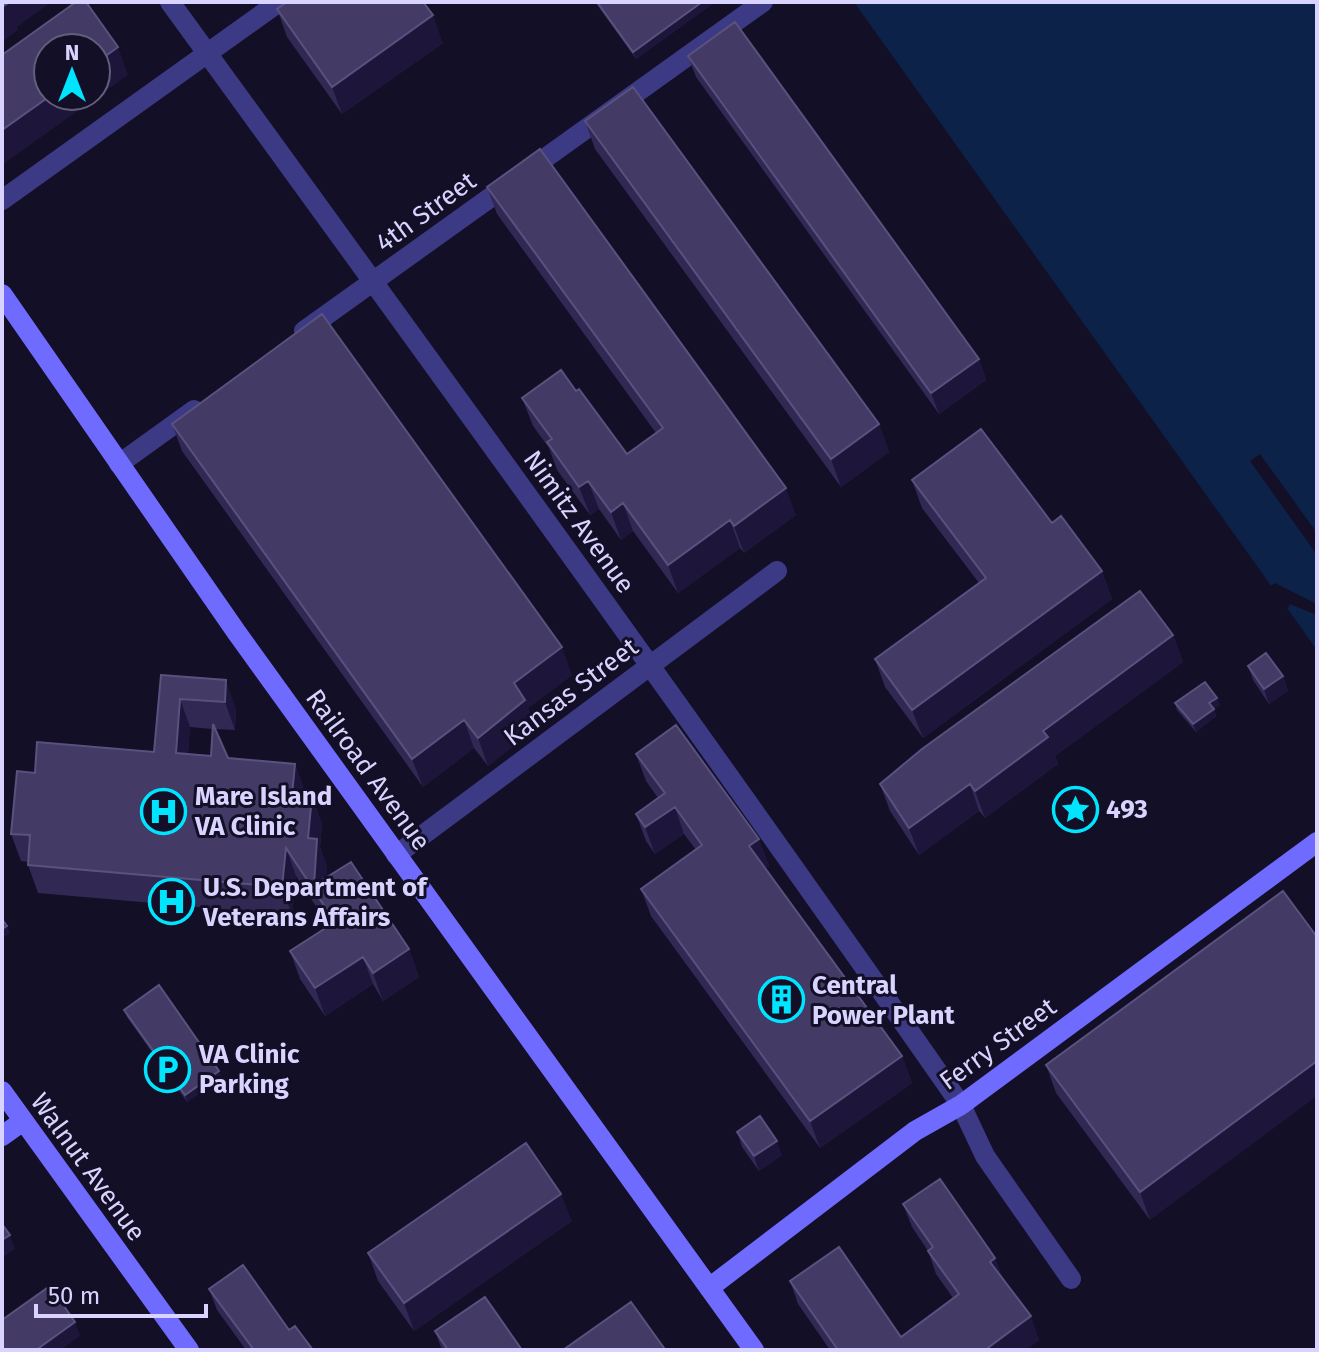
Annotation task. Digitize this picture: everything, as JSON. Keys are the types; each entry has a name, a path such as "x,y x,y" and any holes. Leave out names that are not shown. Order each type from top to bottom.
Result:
{"street":[{"name":"Nimitz Avenue","path":"170,2 651,665 961,1105 985,1156 1071,1279"},
{"path":"2,200 279,2"},
{"name":"4th Street","path":"286,344 763,2"},
{"name":"Railroad Avenue","path":"2,294 396,855 754,1350"},
{"path":"119,464 211,398"},
{"name":"Kansas Street","path":"396,855 777,571"},
{"name":"Ferry Street","path":"709,1288 915,1131 961,1105 1317,842"},
{"name":"Walnut Avenue","path":"2,1091 189,1350"},
{"path":"2,1136 23,1121"}],"water":[{"path":"854,2 1317,2 1317,650"}],"pier":[{"path":"1260,454 1317,533 1317,555 1250,461"},
{"path":"1275,583 1317,604 1317,615 1290,604 1288,608 1285,606 1271,586"}],"building":[{"path":"76,2 86,2 107,32 34,32"},
{"path":"287,2 423,2 433,15 332,87 277,9"},
{"path":"597,2 702,2 633,52"},
{"path":"735,22 979,359 931,393 688,56"},
{"path":"32,34 32,109 2,130 2,55"},
{"path":"633,87 879,424 831,459 585,121"},
{"path":"540,149 786,488 734,526 730,520 668,565 623,503 611,512 588,481 579,487 547,442 552,439 522,398 561,370 576,391 579,389 627,454 663,428 487,187"},
{"path":"322,314 562,647 514,683 525,700 478,738 464,720 412,759 172,424"},
{"path":"981,429 1052,523 1061,516 1102,571 912,710 875,659 986,578 912,480"},
{"path":"1140,591 1173,635 1043,731 1048,737 975,791 970,784 909,828 880,784 922,749"},
{"path":"1266,653 1283,676 1264,689 1248,666"},
{"path":"161,675 226,680 225,702 180,699 176,753 211,756 213,724 228,758 295,764 292,795 312,796 308,838 317,839 314,885 351,862 409,949 373,973 363,957 315,988 290,951 335,922 286,848 282,887 28,865 30,835 11,834 17,771 35,773 37,742 154,752"},
{"path":"1205,682 1217,698 1209,703 1214,709 1193,724 1175,703"},
{"name":"Central Power Plant","path":"676,725 759,839 749,846 902,1056 810,1121 641,889 702,845 675,807 645,827 636,814 665,793 636,754"},
{"path":"1283,891 1317,937 1317,1061 1140,1192 1046,1065"},
{"path":"159,985 219,1071 185,1095 124,1010"},
{"path":"760,1116 777,1141 754,1156 737,1132"},
{"path":"526,1143 561,1194 404,1303 368,1253"},
{"path":"940,1179 995,1258 990,1262 1031,1316 985,1350 838,1350 790,1281 839,1247 901,1337 959,1294 928,1251 933,1247 903,1204"},
{"path":"2,1224 10,1235 2,1240"},
{"path":"243,1265 289,1330 295,1326 313,1350 254,1350 209,1289"},
{"path":"50,1286 75,1322 36,1350 5,1350 2,1346 2,1320"},
{"path":"485,1297 522,1350 448,1350 435,1331"},
{"path":"631,1302 664,1348 563,1350"}],"place":[{"name":"493","path":"1075,809"},
{"name":"Mare Island VA Clinic","path":"164,811"},
{"name":"U.S. Department of Veterans Affairs","path":"172,902"},
{"name":"Central Power Plant","path":"781,1000"},
{"name":"VA Clinic Parking","path":"168,1069"}]}
